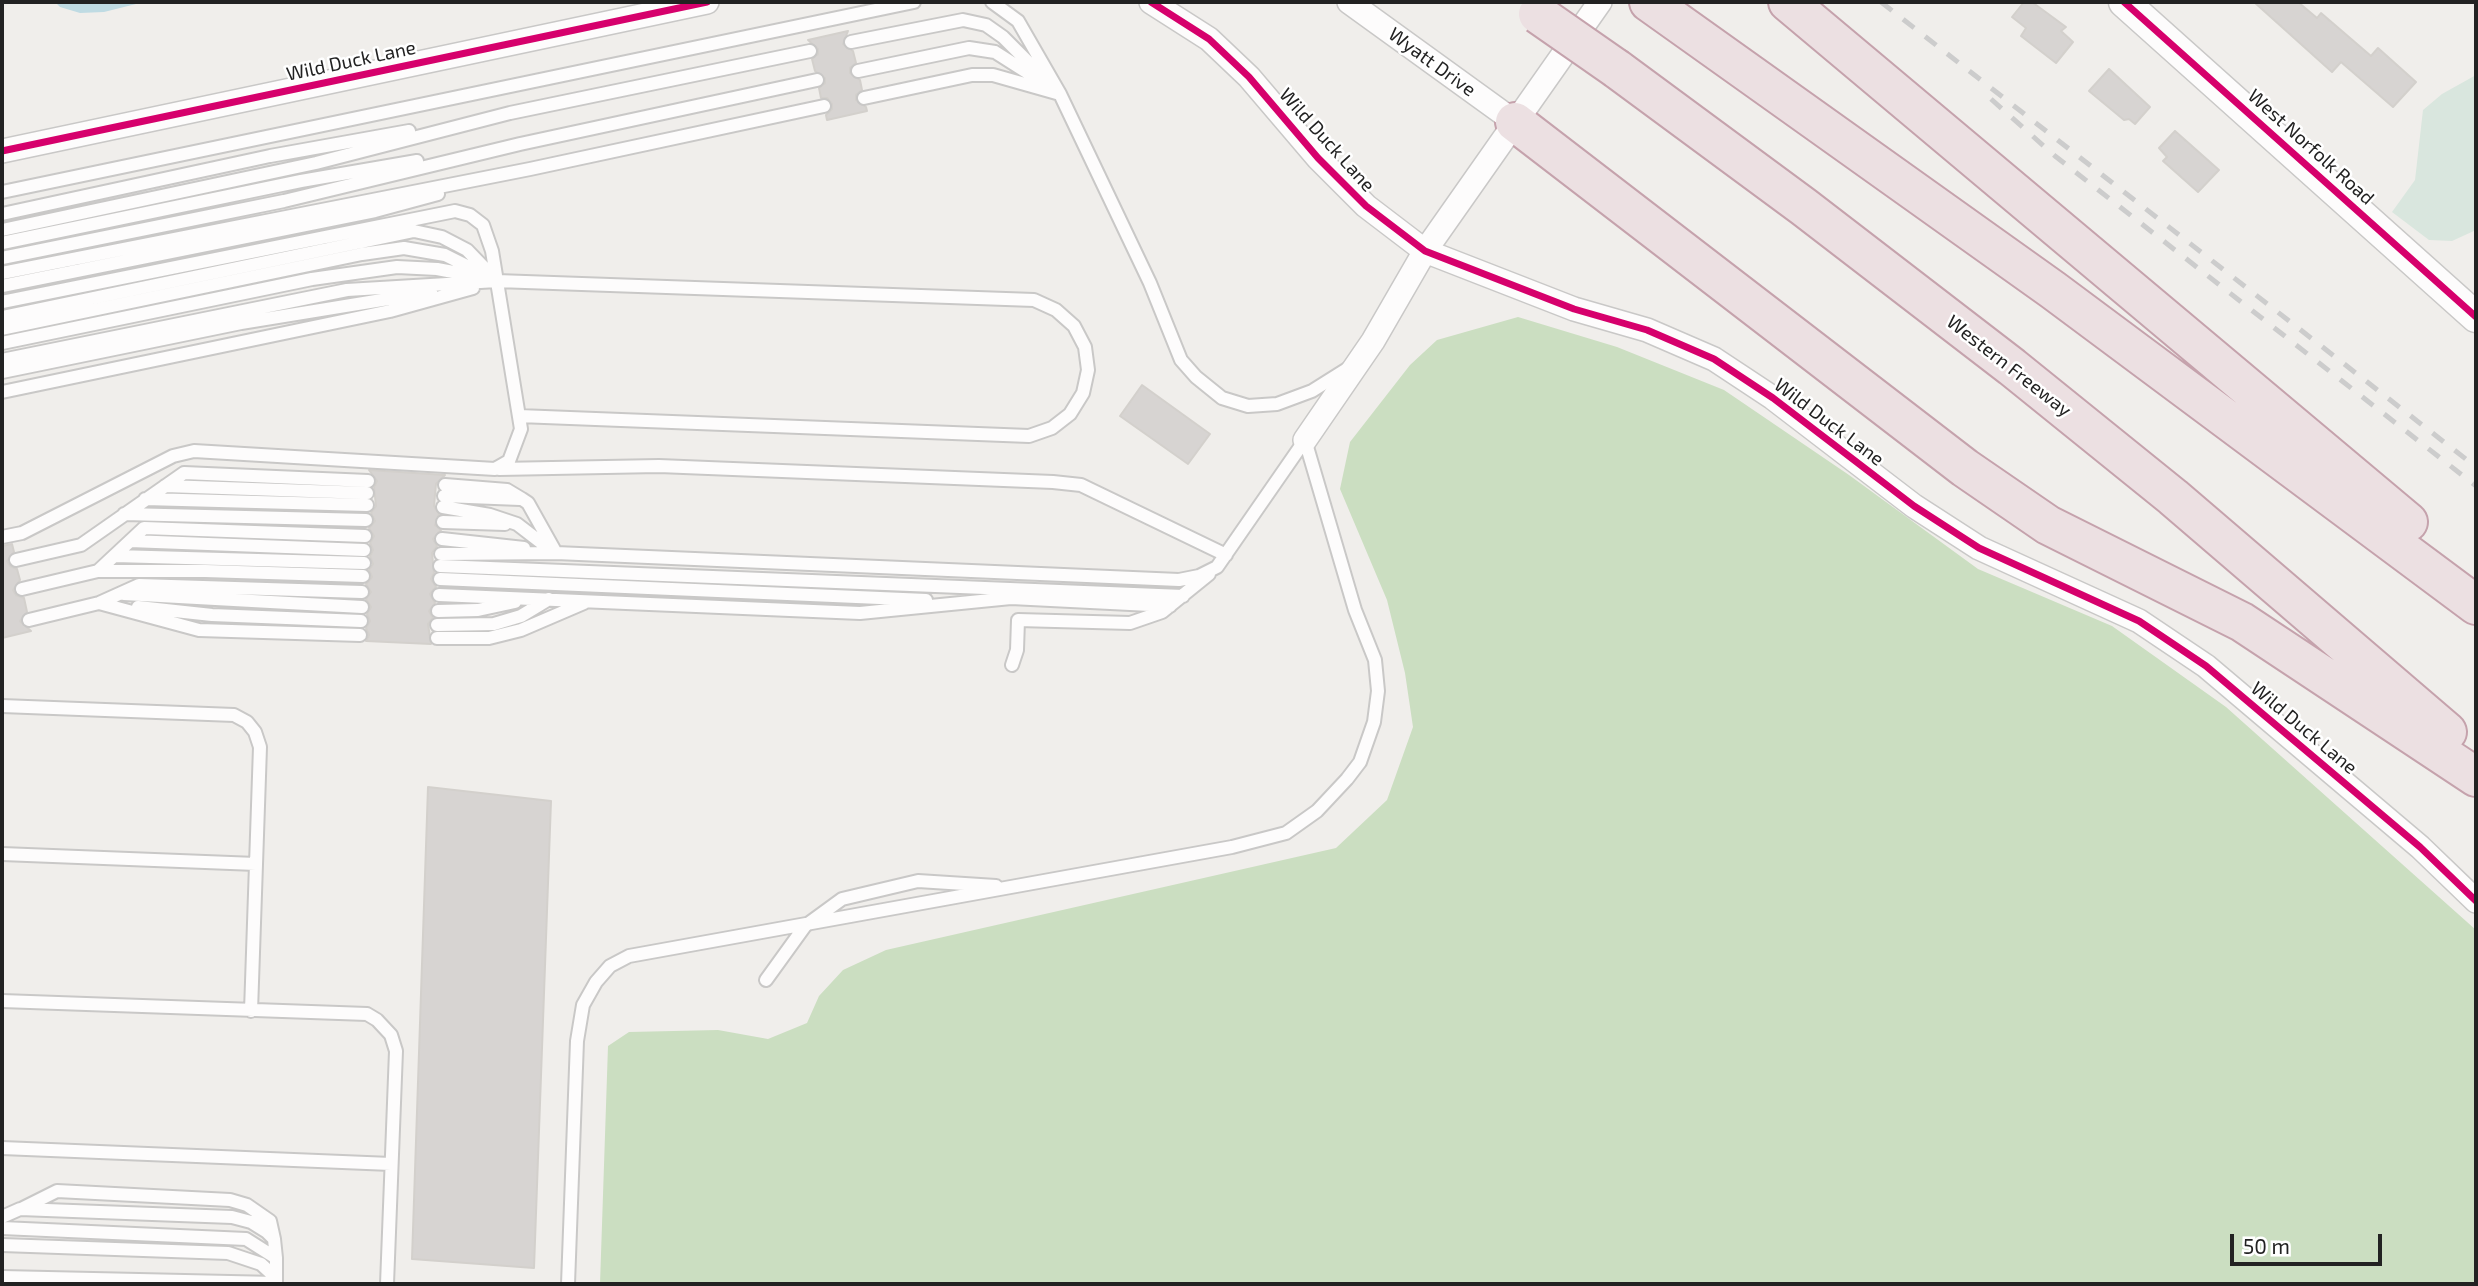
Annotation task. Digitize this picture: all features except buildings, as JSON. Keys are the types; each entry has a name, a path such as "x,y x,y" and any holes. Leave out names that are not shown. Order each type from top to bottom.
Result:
{"highway":[{"path":"1788,2 2476,580"},
{"path":"1654,5 2053,290 2476,604"},
{"name":"Western Freeway","path":"1530,8 1804,207 2044,393 2173,497 2476,758"},
{"path":"1515,122 1965,468 2048,525 2242,622 2476,777"}],"street":[{"name":"Wild Duck Lane","path":"2,151 707,2"},
{"name":"Wild Duck Lane","path":"1151,2 1209,39 1249,77 1318,158 1366,206 1425,251 1574,309 1647,330 1714,359 1773,398 1914,506 1979,548 2139,621 2206,666 2420,847 2476,901"},
{"name":"Wyatt Drive","path":"1349,2 1515,122"},
{"path":"1305,440 1359,362 1425,251 1600,2"},
{"name":"West Norfolk Road","path":"2124,2 2476,317"}],"lane":[{"path":"2,191 914,2"},
{"path":"992,2 1018,21 1060,94 1150,283 1181,360 1196,377 1222,398 1248,406 1277,404 1312,391 1359,362"},
{"path":"851,42 963,20 986,25 1012,46 1060,94"},
{"path":"858,71 969,48 984,48 995,51 1060,94"},
{"path":"2,214 271,156 510,113 810,51"},
{"path":"864,98 972,75 993,75 1060,94"},
{"path":"2,258 284,201 520,144 817,80"},
{"path":"2,273 530,169 824,106"},
{"path":"2,230 316,163 510,113"},
{"path":"2,243 302,181 520,144"},
{"path":"2,286 375,211 530,169"},
{"path":"2,302 455,211 470,215 483,225 497,281 522,429 509,461 495,469"},
{"path":"2,317 414,231 442,237 467,250 497,281"},
{"path":"2,329 362,254 404,248 445,255 497,281"},
{"path":"2,344 312,279 397,267 437,269 497,281"},
{"path":"2,372 241,323 497,281"},
{"path":"2,392 390,311 497,281"},
{"path":"2,360 347,290 497,281 1034,300 1056,310 1074,326 1084,347 1088,370 1083,393 1070,414 1052,428 1029,436 519,416"},
{"path":"1012,665 1017,650 1018,620 1130,623 1170,607 1226,555 1305,440"},
{"path":"568,1284 577,1041 583,1005 596,982 610,966 629,956 1016,888 1232,847 1286,833 1317,811 1360,762 1374,722 1378,691 1375,660 1355,610 1305,440"},
{"path":"2,537 22,533 148,466 194,452 495,469 659,466 1062,483 1081,485 1226,555"},
{"path":"16,560 81,545 145,499 184,473 367,493 145,499"},
{"path":"508,490 527,503 555,553 517,524 444,496 508,490"},
{"path":"124,514 366,520"},
{"path":"443,522 517,524"},
{"path":"98,571 144,528 365,536"},
{"path":"442,539 555,553 1179,580 1199,576 1217,566"},
{"path":"130,541 364,563"},
{"path":"440,567 555,553"},
{"path":"115,556 364,563"},
{"path":"22,589 98,571 205,571 364,563"},
{"path":"440,567 1183,596"},
{"path":"440,567 971,602"},
{"path":"29,620 99,603 139,585 362,592"},
{"path":"120,593 362,607"},
{"path":"439,595 860,613 1011,598 1170,607"},
{"path":"438,611 478,610 525,597"},
{"path":"550,599 521,616 494,624 437,632 489,638 521,630 589,600"},
{"path":"99,603 212,615 361,621"},
{"path":"99,603 199,630 360,635"},
{"path":"2,706 234,715 247,722 260,747 251,1011"},
{"path":"2,854 256,864"},
{"path":"766,980 805,926 842,899 918,881 1016,888"},
{"path":"2,1001 367,1014 386,1027 396,1051 387,1284"},
{"path":"2,1148 391,1164"},
{"path":"2,1217 57,1191 230,1200 247,1205 270,1221 276,1258 276,1284"},
{"path":"20,1209 232,1217 251,1222 274,1239"},
{"path":"2,1228 230,1237 246,1239 276,1258"},
{"path":"2,1245 228,1253 261,1264 276,1284"},
{"path":"2,1277 276,1284"}],"green space":[{"path":"1518,317 1617,347 1724,390 1849,475 1978,569 2112,626 2226,707 2476,930 2476,1284 600,1284 608,1046 629,1032 718,1030 768,1039 807,1023 819,996 843,970 886,950 1336,848 1387,800 1413,727 1405,673 1387,600 1340,489 1350,442 1410,365 1437,340"}],"shaded area":[{"path":"2476,75 2476,230 2452,241 2429,240 2392,212 2415,180 2423,110 2442,94"}],"water":[{"path":"55,2 144,2 104,12 80,13 60,7"}],"railway":[{"path":"1881,2 2476,467"},
{"path":"1991,99 2055,156 2476,486"}],"cycle path":[{"path":"2,151 707,2"},
{"path":"1151,2 1209,39 1249,77 1318,158 1366,206 1425,251 1574,309 1647,330 1714,359 1773,398 1914,506 1979,548 2139,621 2206,666 2420,847 2476,901"},
{"path":"2124,2 2476,317"}]}
